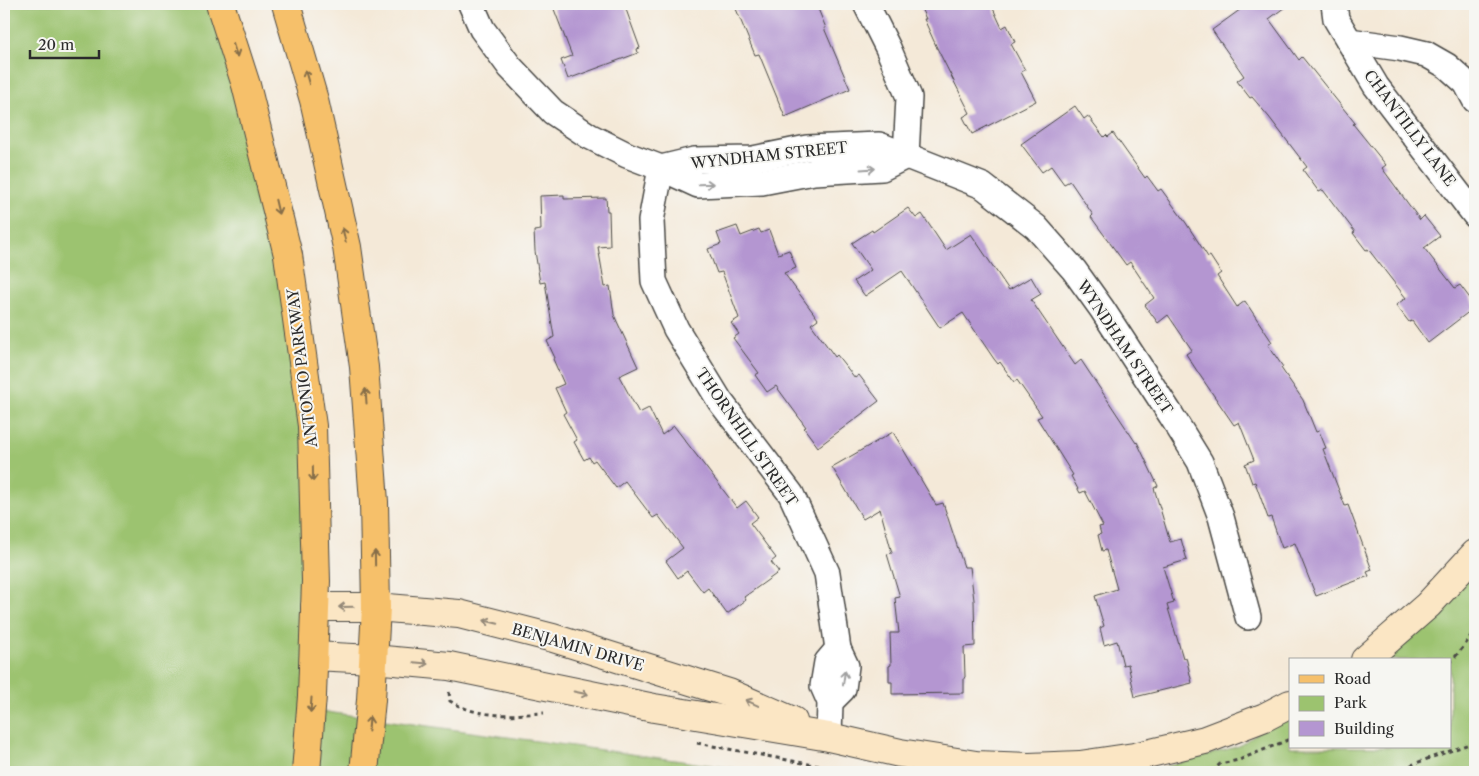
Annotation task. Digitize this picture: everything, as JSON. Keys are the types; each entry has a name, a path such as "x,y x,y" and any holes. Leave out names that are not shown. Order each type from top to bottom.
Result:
{"main road":[{"name":"ANTONIO PARKWAY","path":"220,4 246,84 288,255 312,426 316,581 314,656 306,772"},
{"path":"286,4 314,100 346,247 364,367 374,502 376,607 371,700 364,772"},
{"path":"1367,658 1428,605 1475,554"},
{"name":"BENJAMIN DRIVE","path":"315,607 376,607 459,614 553,638 729,693 829,737"},
{"name":"BENJAMIN DRIVE","path":"314,656 449,666 654,708 829,737 900,753 976,765 1029,767 1080,765 1134,757 1205,740 1265,717 1289,705"}],"street":[{"name":"WYNDHAM STREET","path":"471,4 482,29 510,67 554,112 589,136 627,156 661,168 698,185 762,182 814,172 882,168 906,156 983,186 1036,227 1074,270 1102,309 1200,462 1221,517 1248,617"},
{"path":"866,4 888,48 909,97 906,156"},
{"name":"CHANTILLY LANE","path":"1334,4 1336,19 1376,86 1475,212"},
{"name":"CHANTILLY LANE","path":"1348,41 1400,48 1426,54 1447,66 1466,83 1475,100"},
{"name":"THORNHILL STREET","path":"661,168 651,221 654,281 676,329 720,401 791,494 827,573 838,649 827,662 823,686 830,702 829,737"}],"path":[{"path":"1452,661 1466,645 1475,629"},
{"path":"1207,772 1212,772 1220,764 1239,760 1289,739"},
{"path":"1396,772 1475,742"}],"green space":[{"path":"4,4 236,4 322,422 305,709 761,772 4,772"},
{"path":"1475,573 1475,772 1148,772 1239,746 1289,710 1289,748 1452,748 1452,658 1360,658"}],"building":[{"path":"552,4 624,4 640,48 637,49 638,53 568,79 561,60 572,56"},
{"path":"734,4 816,4 850,89 785,117 759,54 755,55"},
{"path":"919,4 991,4 1002,28 1007,25 1015,42 1011,44 1025,70 1021,72 1036,101 972,134 963,117 970,113 937,48"},
{"path":"1248,4 1289,4 1269,19 1299,60 1302,57 1355,123 1353,124 1386,165 1382,168 1420,220 1424,216 1440,236 1424,248 1455,288 1460,285 1475,307 1428,343 1412,321 1409,322 1396,305 1406,298 1368,249 1366,250 1353,233 1355,232 1323,190 1319,192 1303,170 1307,167 1269,117 1252,97 1250,98 1237,81 1244,76 1212,30"},
{"path":"1075,106 1084,119 1088,116 1104,137 1106,135 1108,137 1113,133 1145,178 1147,176 1158,191 1161,189 1221,273 1217,276 1237,307 1245,301 1272,342 1268,345 1303,400 1316,432 1319,431 1326,448 1323,449 1345,506 1348,505 1372,570 1367,572 1369,576 1316,596 1295,543 1282,548 1271,517 1268,518 1255,482 1252,483 1245,464 1254,460 1239,422 1234,425 1199,374 1186,354 1192,350 1168,315 1158,323 1145,305 1154,298 1130,262 1126,265 1091,217 1093,215 1070,181 1064,184 1051,166 1042,172 1021,144"},
{"path":"564,195 564,199 606,198 607,211 609,211 610,246 598,247 605,287 610,286 614,315 638,367 619,376 639,413 649,408 662,435 674,426 737,508 746,501 758,517 750,523 776,558 771,562 779,572 744,597 746,600 727,614 708,588 703,592 687,571 678,578 666,561 683,548 658,515 653,518 625,481 616,488 595,460 592,462 589,457 584,460 574,442 577,440 563,414 566,412 555,388 564,384 547,341 554,337 545,282 540,283 534,231 541,230 540,196"},
{"path":"908,208 916,218 922,214 946,250 971,234 1009,290 1031,277 1041,294 1031,300 1075,365 1081,360 1137,442 1158,486 1154,488 1170,542 1181,539 1187,560 1163,567 1174,603 1167,605 1183,658 1186,657 1192,683 1135,697 1128,664 1123,665 1117,641 1104,645 1100,628 1104,626 1095,596 1117,589 1106,550 1102,551 1098,535 1101,534 1099,527 1103,526 1085,491 1080,493 1071,476 1073,475 1037,418 1042,416 1017,380 1014,382 1000,362 998,364 994,359 963,313 940,328 902,271 865,296 854,281 871,270 852,243 872,230 873,232"},
{"path":"737,226 741,236 759,229 761,233 769,230 778,254 789,250 796,268 784,273 818,319 811,324 835,357 837,355 855,378 859,375 879,401 818,447 776,386 767,392 755,375 759,373 733,338 739,334 731,323 739,318 722,272 717,273 708,249 721,244 717,233"},
{"path":"893,432 936,505 943,503 964,567 970,567 974,600 975,646 964,647 964,693 892,694 892,682 889,682 889,666 891,665 890,633 899,633 895,598 900,597 887,554 892,553 880,509 863,519 832,467"}]}
